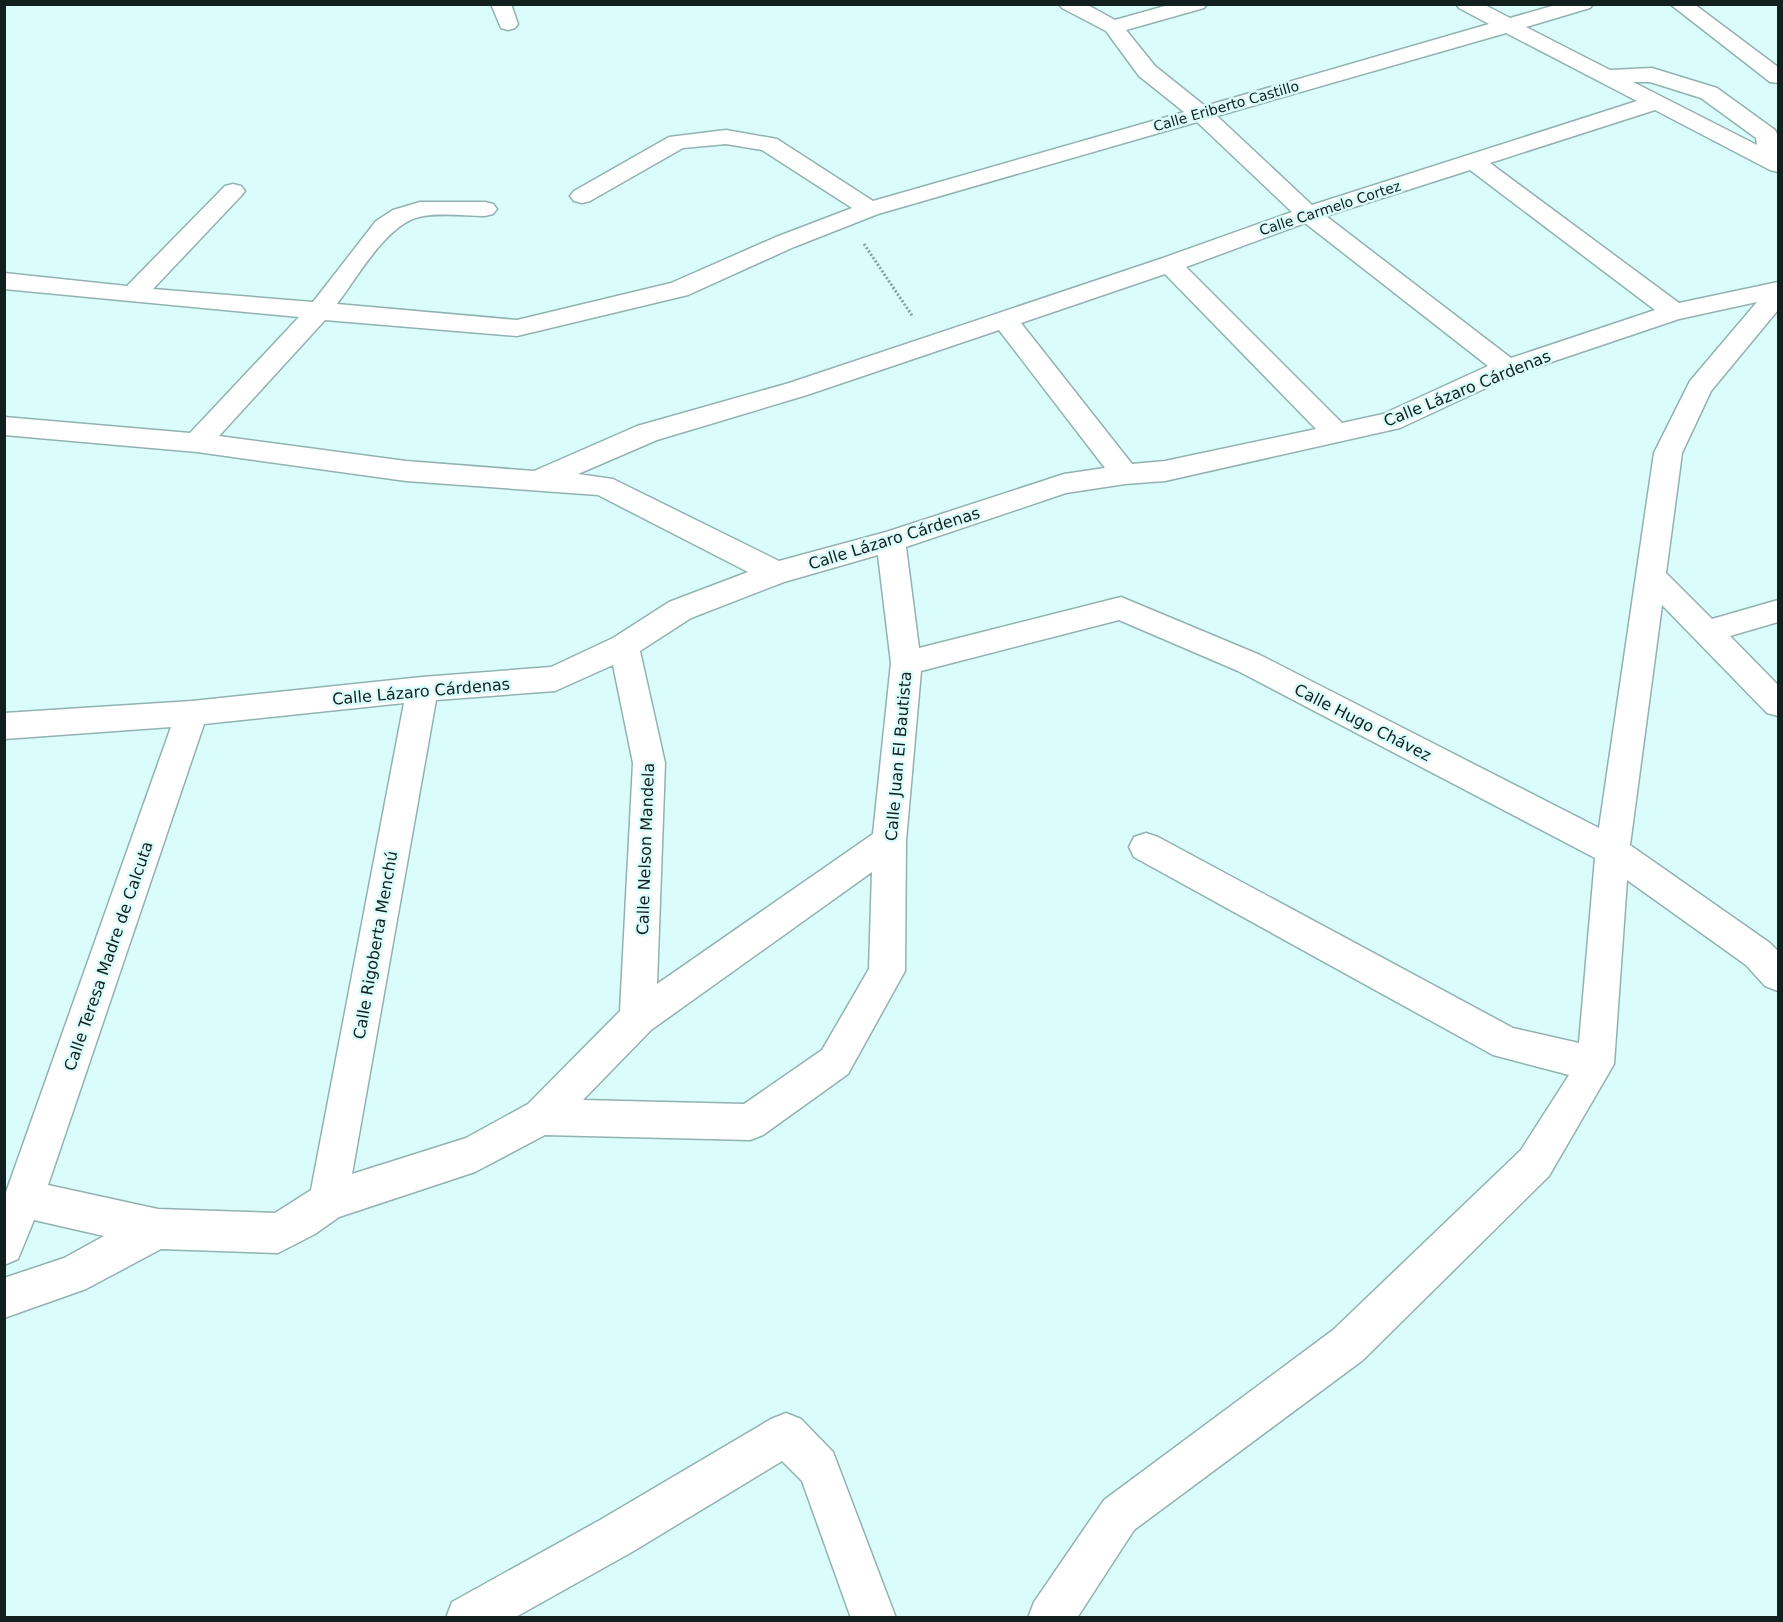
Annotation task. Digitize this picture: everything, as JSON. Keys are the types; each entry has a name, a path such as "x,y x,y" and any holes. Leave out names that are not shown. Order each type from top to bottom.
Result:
{"street":[{"path":"1069,4 1113,27 1147,71 1200,112 1308,214 1508,368"},
{"path":"1113,27 1197,4"},
{"path":"1466,4 1775,163"},
{"name":"Calle Eriberto Castillo","path":"4,281 133,295 517,328 679,289 785,242 859,214 1200,112 1582,4"},
{"path":"1680,4 1779,77"},
{"path":"1603,75 1652,75 1709,93 1767,135 1775,163"},
{"name":"Calle Carmelo Cortez","path":"537,481 647,433 798,389 1170,264 1308,214 1657,102"},
{"path":"582,196 678,142 726,137 769,144 859,214"},
{"path":"1474,162 1674,312"},
{"path":"133,295 233,191"},
{"path":"197,444 320,310 384,226 401,215 420,208 485,209"},
{"path":"1170,264 1336,433"},
{"path":"1050,1617 1119,1515 1348,1345 1535,1163 1596,1064 1612,851 1668,453 1699,387 1779,292"},
{"name":"Calle Lázaro Cárdenas","path":"4,726 192,713 422,689 555,679 624,646 680,610 776,573 891,541 1064,484 1125,474 1165,471 1390,422 1508,368 1674,312 1779,292"},
{"path":"1005,320 1125,474"},
{"path":"4,426 197,444 406,471 603,486 776,573"},
{"name":"Calle Juan El Bautista","path":"541,1117 750,1122 835,1062 887,971 889,841 906,663 891,541"},
{"path":"1651,576 1779,704"},
{"name":"Calle Hugo Chávez","path":"906,663 1054,627 1121,608 1249,663 1612,851 1758,954 1779,975"},
{"path":"1705,632 1779,611"},
{"name":"Calle Nelson Mandela","path":"624,646 650,763 638,1018"},
{"name":"Calle Rigoberta Menchú","path":"328,1202 422,689"},
{"name":"Calle Teresa Madre de Calcuta","path":"4,1245 24,1199 192,713"},
{"path":"24,1199 158,1229 278,1233 328,1202 475,1154 541,1117 638,1018 889,841"},
{"path":"1146,847 1506,1043 1596,1064"},
{"path":"4,1298 72,1275 158,1229"},
{"path":"468,1617 616,1536 786,1434 818,1467 874,1617"}],"path":[{"path":"859,214 888,282 934,343"}]}
